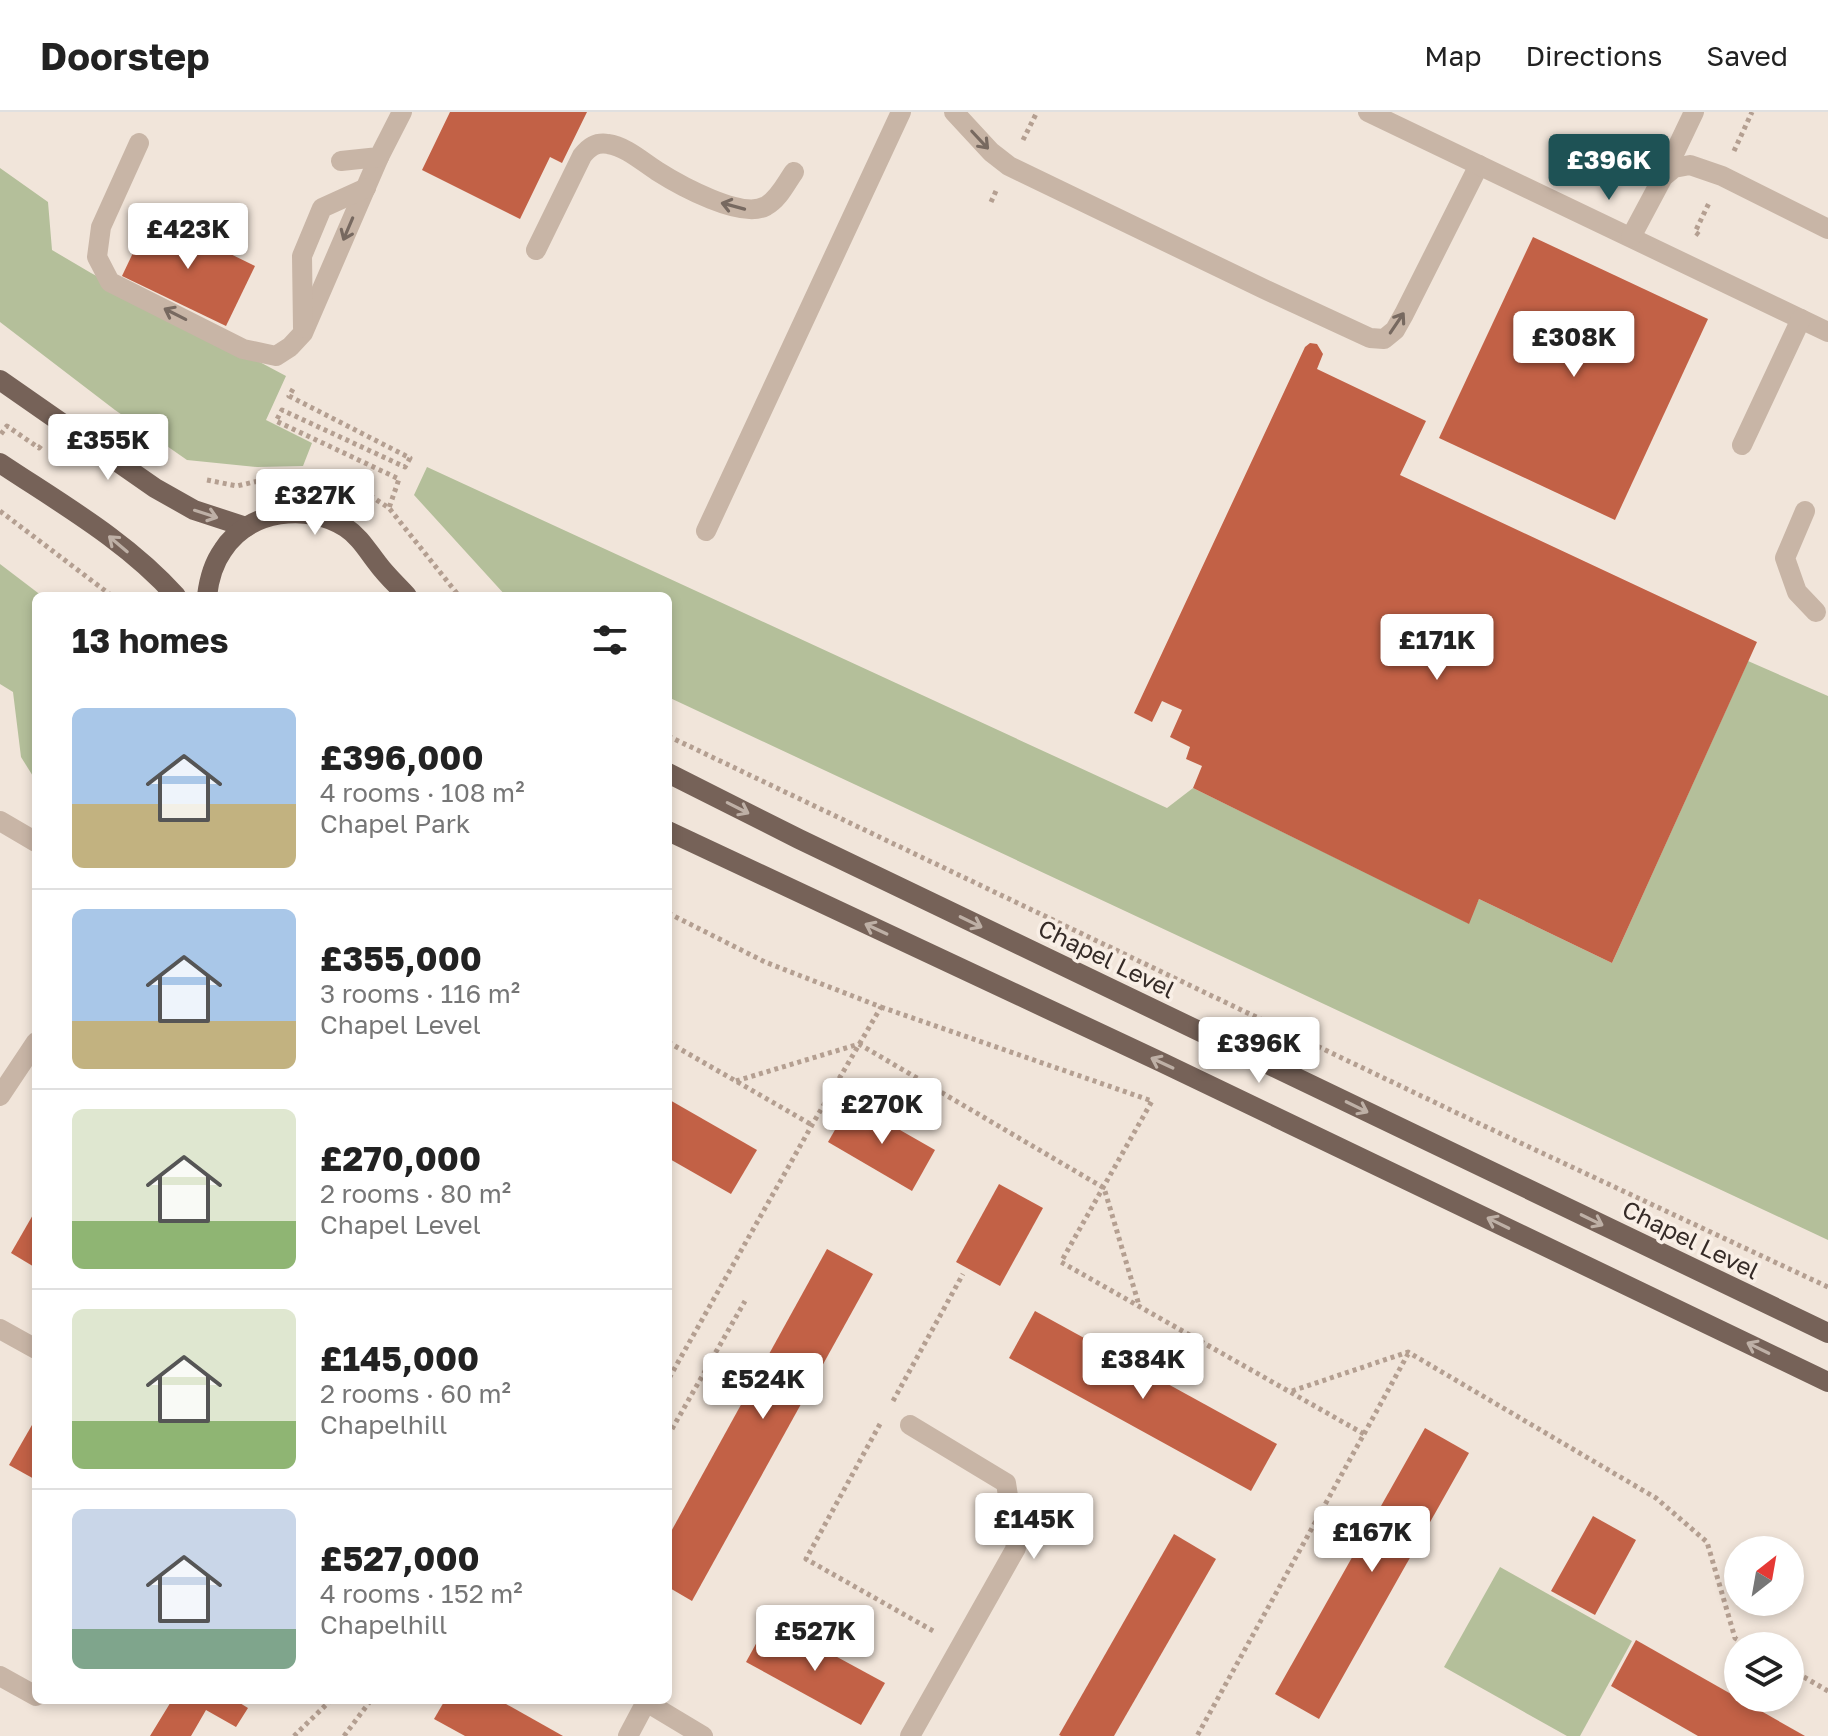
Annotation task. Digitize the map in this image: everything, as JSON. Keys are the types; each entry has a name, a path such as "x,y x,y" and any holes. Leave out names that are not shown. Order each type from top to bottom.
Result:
{"main road":[{"path":"0,380 155,488 194,510 246,527"},
{"path":"0,463 107,535 172,592"},
{"path":"208,592 210,576 224,548 246,527 270,516 296,512 321,516 344,527 364,544 378,565 403,592"},
{"path":"378,565 385,592"},
{"name":"Chapel Level","path":"672,775 813,846 1828,1333"},
{"path":"672,833 1161,1062 1828,1382"}],"street":[{"path":"139,143 101,227 97,257 110,282 243,349 276,356 303,333 379,157 402,112"},
{"path":"706,531 901,112"},
{"path":"954,112 991,152 1009,166 1370,338 1384,339 1395,330 1479,165"},
{"path":"1368,112 1828,332"},
{"path":"1631,237 1694,112"},
{"path":"536,250 582,156 589,147 598,144 611,144 668,178 729,207 750,210 766,206 779,195 794,172"},
{"path":"341,161 379,157"},
{"path":"1663,177 1674,168 1690,165 1722,176 1828,229"},
{"path":"303,333 302,256 322,208 366,188"},
{"path":"1742,445 1801,319"},
{"path":"1805,511 1785,558 1797,592 1824,615"},
{"path":"0,821 32,840"},
{"path":"0,1096 32,1048"},
{"path":"0,1329 32,1347"},
{"path":"910,1425 1006,1483 1016,1548 910,1736"},
{"path":"0,1676 32,1694"},
{"path":"628,1736 643,1704"},
{"path":"649,1704 703,1736"}],"path":[{"path":"293,389 289,396 410,458 405,467 282,410 276,421 399,479 389,508"},
{"path":"200,479 237,486 275,477 327,479 360,489 389,508 456,592"},
{"path":"0,511 107,592"},
{"path":"672,738 1828,1287"},
{"path":"672,915 765,962 881,1007 1152,1101 1061,1262 1364,1434"},
{"path":"672,1373 881,1007"},
{"path":"672,1044 812,1125"},
{"path":"736,1081 859,1044 1104,1188 1139,1306"},
{"path":"961,1646 806,1559 963,1274"},
{"path":"672,1429 745,1301"},
{"path":"1291,1391 1408,1352 1656,1498 1707,1542 1733,1632"},
{"path":"1197,1736 1408,1352"},
{"path":"1804,1677 1828,1691"},
{"path":"294,1736 327,1704"},
{"path":"344,1736 368,1704"}],"green space":[{"path":"0,168 48,202 52,250 286,376 266,420 312,443 303,466 257,467 187,460 115,410 0,322"},
{"path":"427,467 1167,808 1193,788 1468,923 1479,899 1612,963 1748,661 1828,696 1828,1240 672,699 672,592 502,592 414,495"},
{"path":"0,564 37,592 32,592 32,775 21,757 13,692 0,684"},
{"path":"1500,1567 1632,1641 1580,1736 1567,1736 1444,1667"}],"building":[{"path":"450,112 587,112 562,163 550,157 520,219 422,170"},
{"path":"151,215 255,266 226,326 122,276"},
{"path":"1533,237 1708,319 1615,520 1439,438"},
{"path":"1310,343 1317,344 1323,354 1317,369 1426,421 1400,475 1757,642 1612,963 1479,899 1469,924 1193,788 1202,766 1186,759 1190,747 1170,737 1182,710 1162,701 1152,722 1134,713 1305,347"},
{"path":"672,1101 757,1150 731,1194 672,1160"},
{"path":"851,1102 935,1150 912,1191 828,1142"},
{"path":"999,1184 1043,1208 1000,1286 956,1262"},
{"path":"32,1216 32,1266 11,1253"},
{"path":"827,1249 873,1274 692,1601 672,1589 672,1530"},
{"path":"1035,1311 1277,1444 1251,1491 1009,1358"},
{"path":"32,1425 32,1478 9,1465"},
{"path":"1425,1428 1469,1453 1319,1719 1275,1694"},
{"path":"1593,1516 1636,1540 1595,1615 1551,1591"},
{"path":"1174,1534 1216,1559 1114,1736 1059,1735"},
{"path":"769,1620 885,1683 861,1725 746,1662"},
{"path":"1636,1640 1724,1690 1724,1712 1763,1712 1805,1736 1698,1736 1611,1686"},
{"path":"170,1704 242,1704 248,1708 236,1727 206,1710 191,1736 150,1736"},
{"path":"443,1704 506,1704 563,1736 465,1736 434,1719"}]}
